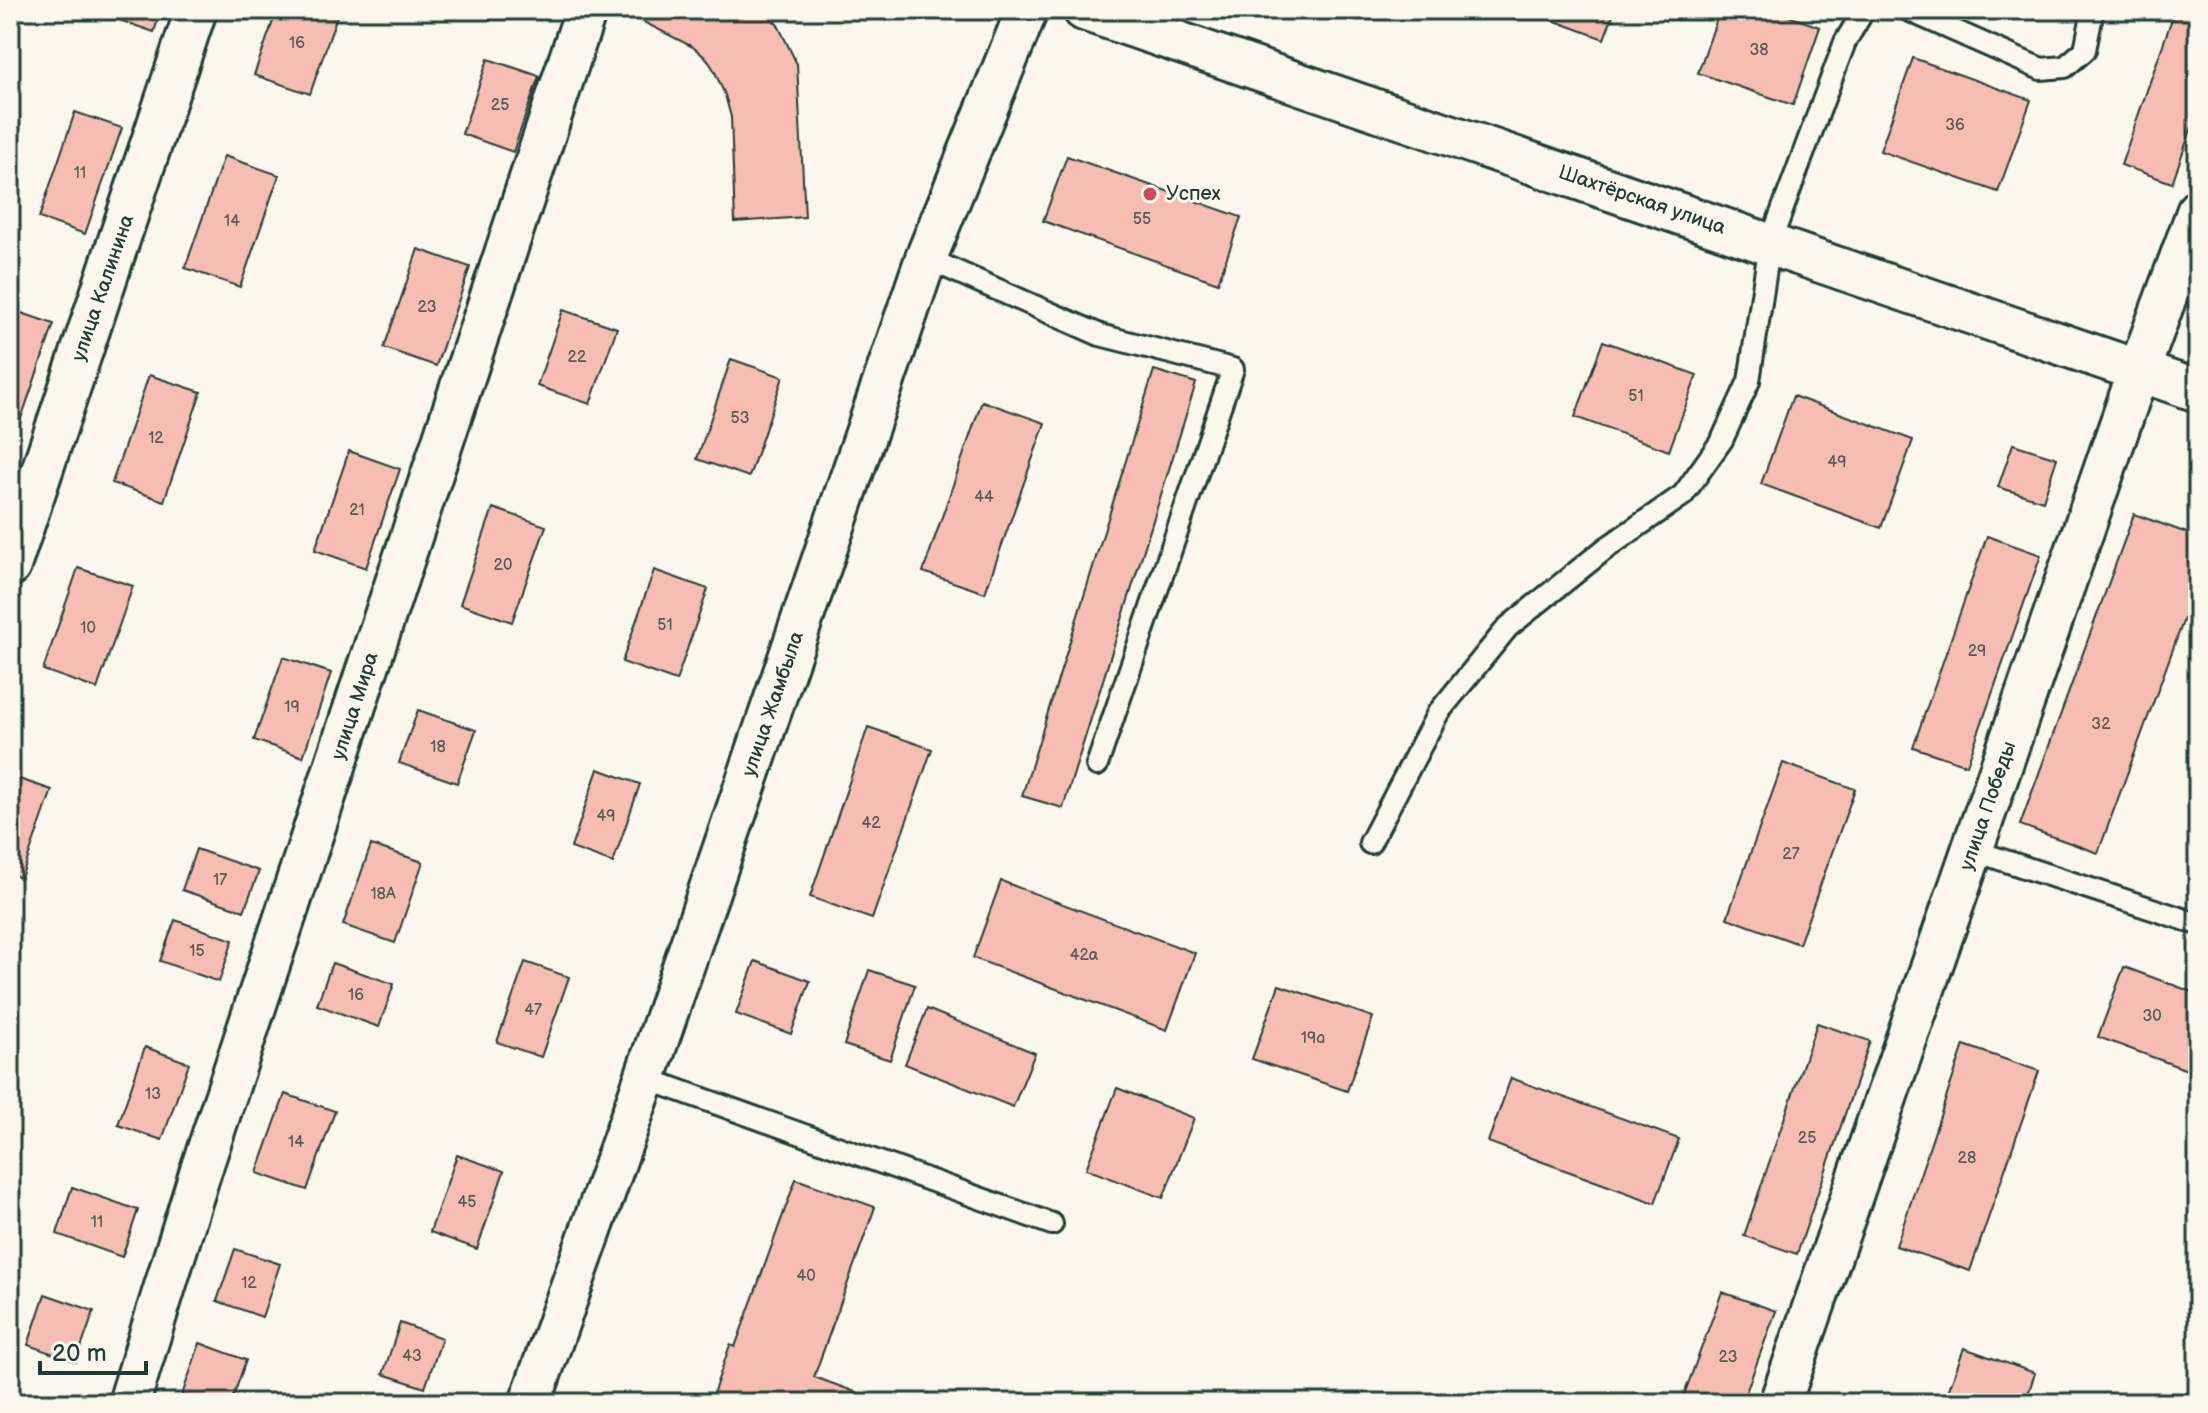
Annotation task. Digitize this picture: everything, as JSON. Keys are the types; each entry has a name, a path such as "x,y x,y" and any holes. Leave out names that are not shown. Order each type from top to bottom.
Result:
{"street":[{"name":"улица Калинина","path":"10,566 196,10"},
{"name":"улица Мира","path":"129,1403 200,1173 586,10"},
{"name":"улица Жамбыла","path":"530,1403 645,1078 926,258 1027,10"},
{"name":"Шахтёрская улица","path":"1084,10 2198,391"},
{"name":"улица Победы","path":"1780,1403 2139,370 2198,210"}],"lane":[{"path":"1370,843 1438,713 1508,627 1605,549 1683,495 1722,440 1749,381 1770,243 1845,42 1864,10"},
{"path":"1908,10 2041,69 2065,67 2085,50 2093,10"},
{"path":"926,258 1100,335 1233,369 1097,765"},
{"path":"1972,850 2198,924"},
{"path":"645,1078 1052,1224"}],"building":[{"path":"113,10 161,10 154,32 110,17"},
{"path":"277,10 339,10 310,94 254,75"},
{"path":"620,10 764,10 778,25 797,64 805,217 735,222 731,117 714,70 693,47"},
{"path":"1525,10 1615,10 1604,39"},
{"path":"1720,10 1771,10 1820,27 1793,105 1698,73"},
{"path":"2175,10 2198,10 2198,110 2172,183 2121,165"},
{"path":"1913,58 2031,100 1998,192 1880,151"},
{"path":"488,59 539,76 513,152 462,134"},
{"path":"75,112 122,128 85,234 39,218"},
{"path":"224,156 279,175 240,287 185,268"},
{"path":"1067,156 1241,217 1218,283 1043,221"},
{"path":"418,249 470,267 436,366 384,348"},
{"path":"10,309 54,324 16,433 10,431"},
{"path":"563,310 617,328 590,404 537,386"},
{"path":"1603,341 1697,375 1669,451 1575,417"},
{"path":"731,359 783,377 749,477 697,459"},
{"path":"1154,370 1196,383 1063,808 1022,796"},
{"path":"149,375 201,392 164,501 112,483"},
{"path":"1793,396 1913,440 1881,528 1761,484"},
{"path":"982,401 1045,423 985,593 923,572"},
{"path":"2013,444 2057,458 2043,501 1998,487"},
{"path":"349,451 400,469 366,568 315,550"},
{"path":"493,508 546,526 512,622 460,604"},
{"path":"2134,514 2198,537 2198,624 2184,619 2098,853 2020,825"},
{"path":"1987,536 2041,555 1967,765 1913,747"},
{"path":"78,568 133,586 97,689 43,670"},
{"path":"654,570 708,589 676,681 622,662"},
{"path":"283,657 331,673 303,757 254,740"},
{"path":"418,710 476,730 457,783 399,763"},
{"path":"868,727 932,749 872,919 810,897"},
{"path":"1783,763 1855,789 1799,944 1727,918"},
{"path":"598,769 640,784 613,863 571,848"},
{"path":"10,776 52,790 21,878 10,874"},
{"path":"371,845 423,862 395,943 343,925"},
{"path":"196,849 259,871 244,911 182,890"},
{"path":"1001,881 1195,953 1167,1030 973,958"},
{"path":"175,920 233,940 219,982 160,961"},
{"path":"755,961 810,981 791,1034 736,1014"},
{"path":"525,962 569,977 541,1057 497,1042"},
{"path":"332,963 394,984 379,1027 317,1005"},
{"path":"2124,967 2198,994 2198,1074 2098,1037"},
{"path":"869,970 915,985 890,1060 844,1045"},
{"path":"1279,985 1373,1017 1347,1091 1252,1059"},
{"path":"927,1009 1035,1053 1013,1107 905,1064"},
{"path":"1817,1023 1870,1041 1797,1254 1744,1236"},
{"path":"1964,1045 2039,1071 1970,1271 1896,1246"},
{"path":"145,1047 189,1063 162,1140 118,1125"},
{"path":"1511,1078 1679,1139 1655,1203 1488,1142"},
{"path":"1117,1088 1194,1118 1163,1198 1086,1169"},
{"path":"285,1094 335,1111 307,1190 257,1173"},
{"path":"457,1155 504,1171 477,1249 430,1232"},
{"path":"796,1179 875,1207 814,1377 886,1403 710,1403 730,1345 735,1347"},
{"path":"72,1187 138,1210 122,1257 57,1234"},
{"path":"235,1249 280,1264 262,1317 217,1301"},
{"path":"1722,1292 1776,1311 1742,1403 1681,1403"},
{"path":"45,1294 94,1311 76,1362 28,1345"},
{"path":"400,1323 442,1338 425,1388 383,1374"},
{"path":"200,1343 246,1360 231,1403 180,1401"},
{"path":"1964,1348 2035,1373 2025,1403 1944,1403"}],"place":[{"name":"Успех","path":"1150,194"}]}
